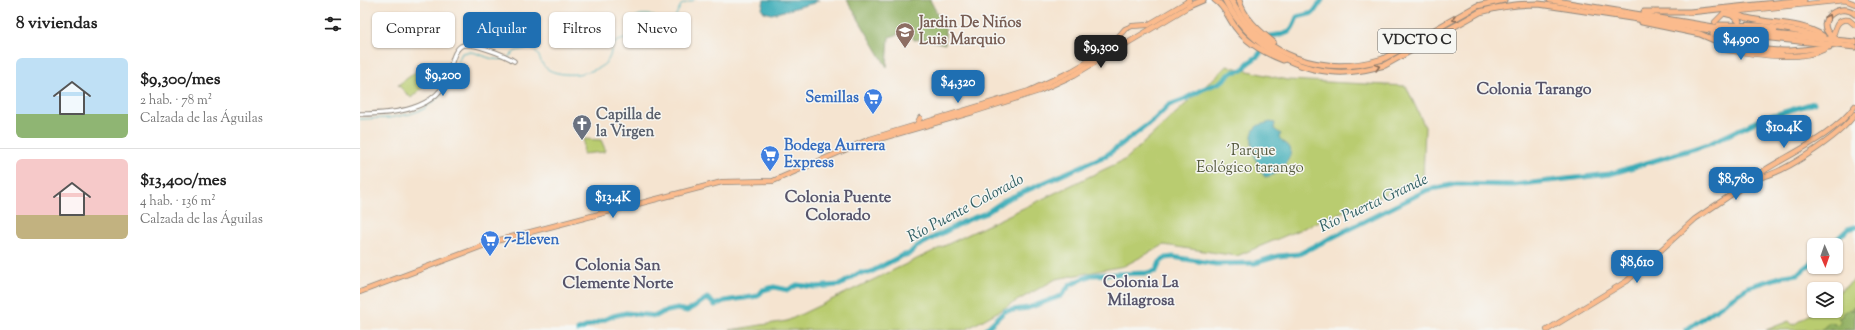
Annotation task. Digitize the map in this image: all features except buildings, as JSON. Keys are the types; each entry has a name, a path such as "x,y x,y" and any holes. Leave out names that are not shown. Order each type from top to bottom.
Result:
{"highway":[{"path":"1189,2 1203,0"},
{"path":"1215,0 1238,18"},
{"path":"1218,0 1223,7"},
{"path":"1225,0 1238,18"},
{"path":"1231,0 1238,18"},
{"path":"1238,18 1239,0"},
{"name":"VDCTO C","path":"1504,0 1478,6 1383,59 1350,66 1325,68 1285,53 1255,26 1238,18 1239,32 1252,43 1277,58 1325,68 1351,72 1384,65 1398,59 1473,16 1497,7 1519,4 1539,4 1776,40 1855,47"},
{"path":"1550,0 1620,12 1720,26 1746,24 1812,32"},
{"path":"1620,12 1690,12 1804,0"},
{"path":"1784,2 1794,4 1809,0"},
{"path":"1841,42 1827,32 1825,24 1827,17 1834,9 1841,7 1848,8 1855,14"},
{"path":"1731,12 1755,20 1796,26 1827,39"},
{"path":"1724,13 1732,15 1739,20"},
{"path":"1638,19 1642,22 1656,26 1700,34 1728,46 1780,55"},
{"path":"1697,23 1732,30 1827,39"},
{"path":"1747,26 1793,36"},
{"path":"1768,30 1796,26"},
{"path":"1782,28 1841,42 1855,42"},
{"path":"1713,35 1725,40 1770,50 1803,50 1848,46"}],"main road":[{"path":"360,292 496,241 722,182 773,181 862,144 952,119 1033,94 1074,75 1117,50 1189,2 1200,0"},
{"path":"1715,22 1724,13 1731,12 1794,4 1844,0 1855,4"},
{"path":"862,144 870,139 1038,88 1072,71 1106,51 1125,29 1140,25 1148,25 1171,14"},
{"path":"1834,34 1837,24 1842,20 1849,20 1855,25"},
{"path":"1140,25 1144,28 1143,34"},
{"path":"1112,45 1113,49 1117,50"},
{"path":"1721,47 1726,50 1755,55 1804,54 1820,52 1826,49"},
{"path":"1547,330 1627,281 1695,219 1756,178 1764,170 1842,122 1855,106"},
{"path":"1756,178 1787,166 1824,144 1835,136 1855,114"},
{"path":"916,126 920,118"}],"street":[{"path":"360,114 387,114 416,107 426,102 444,85 454,55 459,47 463,45 480,48 507,57 514,61"}],"green space":[{"path":"847,0 930,0 945,28 945,44 923,39 914,40 910,31 889,37 887,67"},
{"path":"428,63 439,72 411,98 398,85"},
{"name":"´Parque Eológico tarango","path":"1227,66 1287,80 1406,86 1425,127 1423,178 1237,256 1164,245 1124,266 1056,279 965,330 730,330 787,321 1126,159"},
{"path":"584,139 601,140 605,149 604,152 583,154"},
{"path":"1855,279 1855,330 1766,330 1789,321 1793,325 1807,316 1807,318 1843,318 1843,288"},
{"path":"1855,306 1855,330 1821,330 1830,322 1837,325 1841,321 1838,318 1843,318 1843,313 1850,309 1853,311 1852,307"}],"water":[{"path":"764,0 819,0 814,3 772,14 764,12 762,9"},
{"path":"1270,122 1275,123 1274,129 1281,134 1279,137 1289,146 1291,151 1289,159 1274,175 1265,177 1256,160 1252,146 1252,139 1256,127"}],"waterway":[{"path":"508,57 516,51 529,48 536,51 543,66 552,71 560,74 578,74 588,72 603,65 608,60 612,47 615,43 628,38 631,35 631,23 635,17 648,15 657,18 669,29 681,5 694,0"},
{"name":"Río Puente Colorado","path":"1267,40 1267,37 1289,32 1292,29 1297,17 1313,13 1322,0"},
{"name":"Río Puente Colorado","path":"578,330 613,316 626,313 656,316 663,312 677,309 687,311 707,298 715,305 724,301 758,296 763,290 774,287 788,290 797,285 815,287 840,285 859,273 869,273 901,256 909,254 916,247 965,221 986,213 1005,200 1107,155 1154,120 1169,105 1221,82 1232,72 1243,70 1248,63 1258,56 1264,47"},
{"path":"360,119 389,118 410,114 424,109 443,94 462,53 473,52 493,59 505,59"},
{"name":"Río Puerta Grande","path":"985,330 1005,311 1028,308 1061,296 1070,285 1091,275 1147,273 1156,271 1160,262 1166,258 1173,257 1216,264 1255,263 1278,256 1299,254 1427,190 1456,184 1514,185 1610,174 1709,144 1764,118 1814,103"},
{"path":"1838,238 1848,229 1855,227"},
{"path":"1686,330 1748,287 1784,276 1798,274 1807,267"}],"place":[{"name":"Jardin De Niños Luis Marquio","path":"905,49"},
{"name":"Semillas","path":"873,115"},
{"name":"Capilla de la Virgen","path":"582,141"},
{"name":"Bodega Aurrera Express","path":"770,172"},
{"name":"7-Eleven","path":"490,257"}],"district":[{"name":"Colonia Tarango","path":"1534,90"},
{"name":"Colonia Puente Colorado","path":"838,207"},
{"name":"Colonia San Clemente Norte","path":"618,275"},
{"name":"Colonia La Milagrosa","path":"1141,292"}]}
